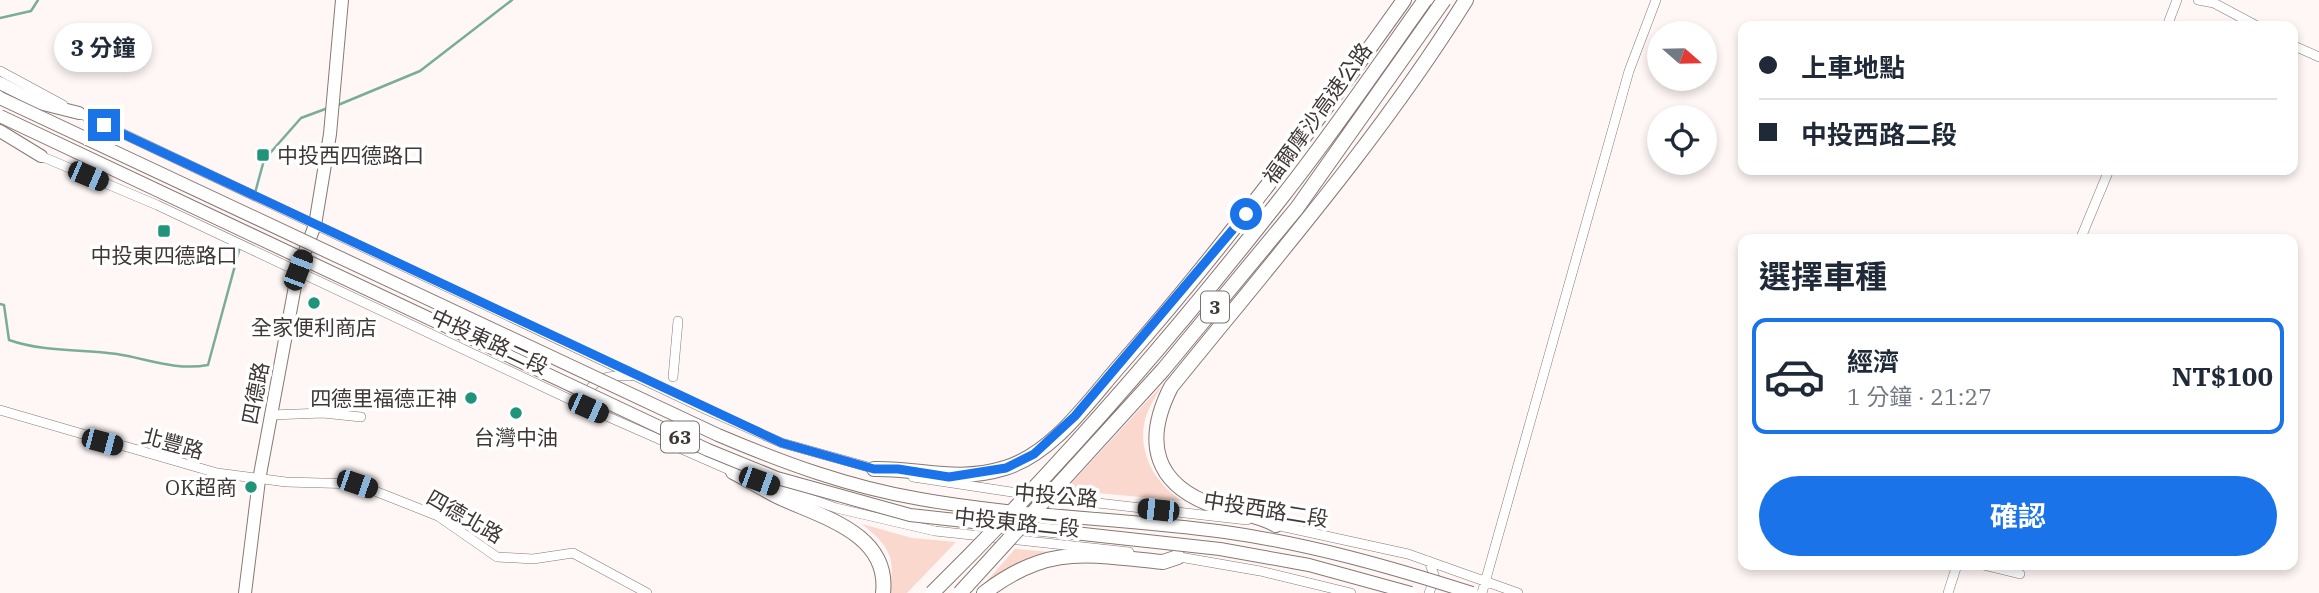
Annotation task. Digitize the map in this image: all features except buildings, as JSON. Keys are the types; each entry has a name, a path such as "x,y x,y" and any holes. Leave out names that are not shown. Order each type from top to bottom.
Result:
{"highway":[{"path":"874,469 898,469 949,477 1006,468 1034,454 1052,438 1146,335 1279,174 1404,0"},
{"name":"福爾摩沙高速公路","path":"932,593 1004,520 1204,293 1283,196 1424,0"},
{"name":"福爾摩沙高速公路","path":"960,593 1163,370 1279,229 1444,0"},
{"path":"1276,525 1256,514 1200,500 1173,484 1166,475 1156,443 1156,424 1171,387 1401,98 1466,0"},
{"path":"733,472 779,497 836,522 859,537 878,560 883,593"},
{"path":"985,593 1009,575 1036,563 1073,553 1163,562 1178,557"}],"main road":[{"name":"四德路","path":"245,593 258,480 298,270 315,225 332,120 342,0"},
{"path":"0,83 39,103 79,113"},
{"name":"中投公路","path":"0,98 718,435 807,471 885,492 942,502 1159,524 1270,539 1384,565 1472,593"},
{"name":"中投公路","path":"0,116 708,450 777,478 910,515 1220,549 1309,565 1411,593"},
{"path":"0,131 41,156"}],"street":[{"path":"1482,593 1629,71 1656,0"},
{"path":"2168,21 2177,0"},
{"path":"2198,0 2214,3 2248,21"},
{"path":"2298,48 2319,57"},
{"name":"中投西路二段","path":"0,71 79,113 635,377 782,443 874,469 957,486 1276,525 1408,554 1518,593"},
{"name":"中投東路二段","path":"0,138 157,205 588,408 733,472 836,508 922,528 1178,557 1260,571 1351,593"},
{"path":"2082,234 2107,175"},
{"path":"673,377 678,321"},
{"path":"588,408 587,392 596,381 613,375 635,377"},
{"name":"北豐路","path":"0,410 204,470 258,480"},
{"path":"271,415 323,413 361,417"},
{"name":"四德北路","path":"258,480 357,484 438,516 497,557 533,559 573,553 647,593"},
{"path":"1429,561 1434,578 1429,593"},
{"path":"1948,593 1955,570"},
{"path":"2004,570 2020,574"}],"shaded area":[{"path":"1162,385 1146,416 1143,432 1146,456 1157,477 1183,501 1065,490"},
{"path":"862,524 912,538 956,542 907,593 888,593 892,570 888,553"},
{"path":"1015,549 1051,552 1015,566 984,584"}],"waterway":[{"path":"0,18 31,11 38,0"},
{"path":"338,105 420,71 512,0"},
{"path":"255,193 264,160 301,118 328,108"},
{"path":"0,304 4,305 9,340 22,344 117,354 185,367 208,365 240,247"}],"place":[{"name":"中投西四德路口","path":"263,155"},
{"name":"中投東四德路口","path":"164,231"},
{"name":"全家便利商店","path":"314,303"},
{"name":"四德里福德正神","path":"471,398"},
{"name":"台灣中油","path":"516,413"},
{"name":"OK超商","path":"251,487"}],"route":[{"path":"104,125 635,377 782,443 874,469 898,469 949,477 1006,468 1034,454 1075,416 1246,214"}]}
